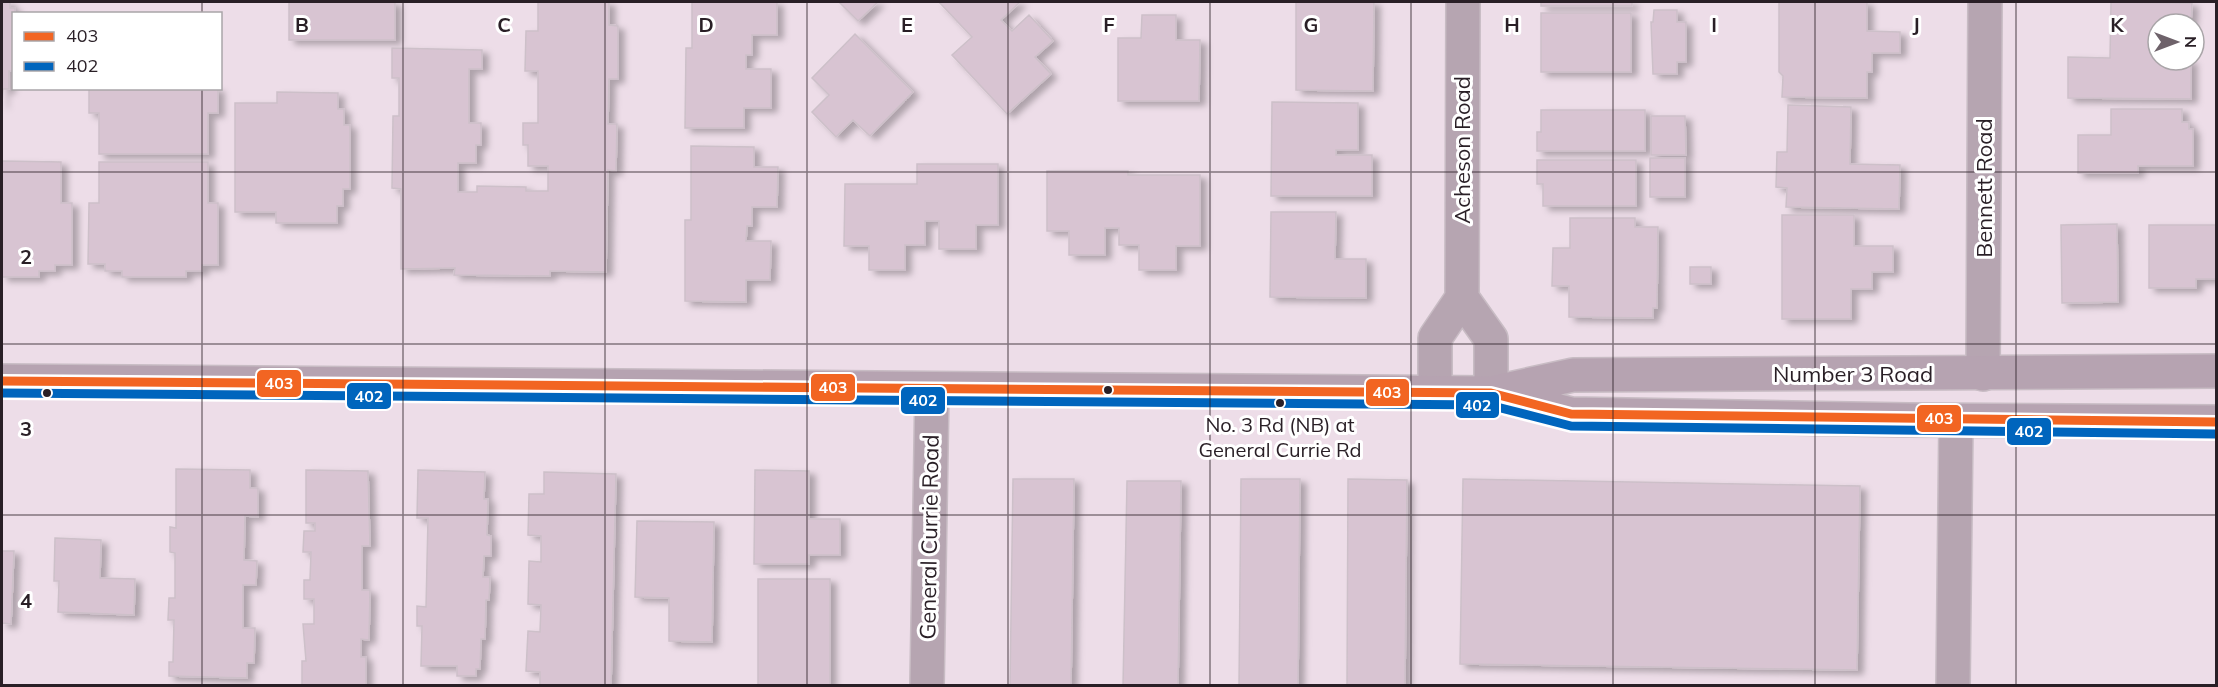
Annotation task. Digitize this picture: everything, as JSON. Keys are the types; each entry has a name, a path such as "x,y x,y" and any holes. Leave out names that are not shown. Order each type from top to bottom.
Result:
{"main road":[{"name":"Number 3 Road","path":"2,381 1491,393 1573,375 2217,371"},
{"path":"1956,421 1998,374"},
{"name":"Number 3 Road","path":"1491,393 1571,414 1956,421 2217,422"}],"street":[{"name":"Acheson Road","path":"1462,298 1463,2"},
{"name":"Bennett Road","path":"1985,2 1998,374"},
{"path":"1435,393 1435,338 1462,298 1491,339 1491,393"},
{"name":"General Currie Road","path":"927,686 932,389"},
{"path":"1953,686 1956,421"}],"building":[{"path":"2,2 10,2 10,8 15,8 15,12 12,12 12,71 9,71 9,89 3,89 2,105"},
{"path":"289,2 395,2 395,40 289,40"},
{"path":"538,2 609,2 609,25 618,26 618,79 609,79 608,124 617,124 616,171 608,170 606,272 550,271 550,276 454,275 455,268 401,269 401,189 392,188 393,116 399,116 399,78 392,78 392,48 482,50 482,69 469,69 469,123 481,123 481,145 476,145 476,163 458,163 458,192 477,192 477,186 526,187 526,191 548,191 548,166 528,166 528,145 523,145 523,123 538,123 538,71 525,71 526,31 538,31"},
{"path":"692,2 777,2 777,35 752,35 752,55 746,55 746,69 771,69 771,108 744,108 744,128 685,128 686,48 692,48"},
{"path":"839,2 878,2 858,21"},
{"path":"939,2 1020,2 1001,20 1012,31 1029,15 1053,41 1035,57 1051,74 1007,114 952,55 972,37"},
{"path":"1296,2 1374,2 1373,91 1296,90"},
{"path":"1541,2 1632,2 1632,6 1541,6"},
{"path":"1779,2 1867,2 1867,31 1900,32 1900,53 1872,53 1872,72 1867,72 1867,98 1782,97 1783,76 1779,72"},
{"path":"2111,2 2192,3 2192,12 2146,12 2146,72 2191,72 2191,99 2068,98 2068,57 2110,58"},
{"path":"1654,10 1677,10 1677,22 1686,22 1686,62 1677,62 1677,74 1653,74 1651,22 1653,22"},
{"path":"1541,13 1631,13 1631,72 1541,72"},
{"path":"1142,15 1176,15 1176,40 1200,40 1199,101 1118,101 1118,38 1141,38"},
{"path":"855,34 913,92 870,136 853,120 836,137 812,112 829,95 812,78"},
{"path":"89,90 218,90 218,113 208,113 208,154 99,154 99,113 89,113"},
{"path":"277,92 338,93 338,109 344,109 344,125 350,125 350,189 343,189 343,206 337,206 337,223 276,223 276,212 235,212 235,103 277,103"},
{"path":"1272,102 1358,103 1358,150 1336,150 1336,155 1372,155 1372,196 1271,196"},
{"path":"1788,105 1851,107 1850,164 1900,165 1899,209 1786,207 1787,188 1776,187 1777,152 1787,152"},
{"path":"2111,109 2182,109 2182,122 2189,122 2189,129 2193,129 2193,166 2138,166 2138,173 2078,173 2078,135 2111,135"},
{"path":"1541,110 1645,110 1645,151 1537,151 1537,132 1541,132"},
{"path":"1651,116 1685,116 1686,155 1651,155"},
{"path":"691,146 754,147 754,167 778,167 777,207 752,207 752,226 747,226 746,241 771,241 770,280 746,280 746,302 685,301 685,220 691,220"},
{"path":"1650,158 1685,158 1685,197 1650,197"},
{"path":"1537,160 1636,160 1636,206 1543,206 1543,184 1537,184"},
{"path":"2,161 61,162 61,203 72,203 72,265 55,265 55,271 39,271 39,277 2,277"},
{"path":"99,162 208,162 208,203 218,203 218,265 202,265 202,271 186,271 186,277 122,277 122,271 105,271 105,264 88,264 89,203 99,203"},
{"path":"917,164 998,164 998,225 976,225 976,249 939,249 939,221 925,221 925,245 905,245 905,270 869,270 869,246 844,246 845,184 917,184"},
{"path":"1047,171 1128,171 1128,175 1200,175 1200,246 1176,246 1176,270 1139,270 1139,245 1119,245 1119,228 1105,228 1105,255 1069,255 1069,231 1047,231"},
{"path":"1271,212 1336,212 1335,259 1366,259 1366,298 1270,297"},
{"path":"1782,215 1854,215 1854,246 1893,246 1893,272 1872,272 1872,289 1851,289 1851,319 1782,319"},
{"path":"1570,218 1635,218 1635,227 1658,227 1657,308 1653,308 1653,318 1569,317 1569,286 1552,286 1553,248 1570,248"},
{"path":"2117,224 2118,302 2062,303 2061,225"},
{"path":"2149,225 2216,225 2216,279 2196,279 2196,288 2149,288"},
{"path":"1690,267 1711,267 1711,284 1690,284"},
{"path":"176,469 250,470 250,488 258,488 258,517 245,516 244,560 257,561 256,585 243,585 243,628 255,628 254,663 247,663 247,678 169,676 169,662 173,662 174,620 168,620 169,598 175,598 175,553 170,552 170,527 176,528"},
{"path":"306,470 368,471 370,546 362,546 362,590 370,590 369,640 361,639 361,657 366,657 366,686 302,686 302,661 306,661 303,624 314,624 314,599 304,599 304,580 310,580 311,552 303,552 304,531 315,531 315,523 306,523"},
{"path":"418,470 485,472 484,499 488,499 487,535 491,536 491,556 484,556 483,577 490,577 489,600 486,600 485,639 481,639 480,669 476,669 476,676 457,676 457,666 421,666 422,626 417,626 417,606 426,607 428,518 417,518"},
{"path":"755,470 809,471 809,519 840,519 840,555 809,555 809,564 754,564"},
{"path":"544,472 616,474 611,686 540,686 540,672 526,671 528,631 540,632 541,605 528,604 529,561 541,562 541,536 528,535 529,494 544,494"},
{"path":"1013,479 1074,479 1071,686 1010,686"},
{"path":"1241,479 1300,479 1298,686 1239,686"},
{"path":"1348,479 1407,480 1405,686 1347,686"},
{"path":"1463,479 1860,486 1857,670 1460,664"},
{"path":"1127,481 1181,481 1178,686 1123,686"},
{"path":"637,521 714,522 712,642 669,641 669,598 635,597"},
{"path":"55,538 101,540 100,578 135,579 134,615 58,612 59,581 54,581"},
{"path":"2,551 14,551 11,624 2,623"},
{"path":"758,579 830,579 830,686 758,686"}],"transit line":[{"name":"403","path":"2,381 1491,393 1571,414 2216,422"},
{"name":"402","path":"2,393 1489,405 1571,426 2216,434"}],"place":[{"name":"No. 3 Rd (NB) at General Currie Rd","path":"1280,403"}]}
